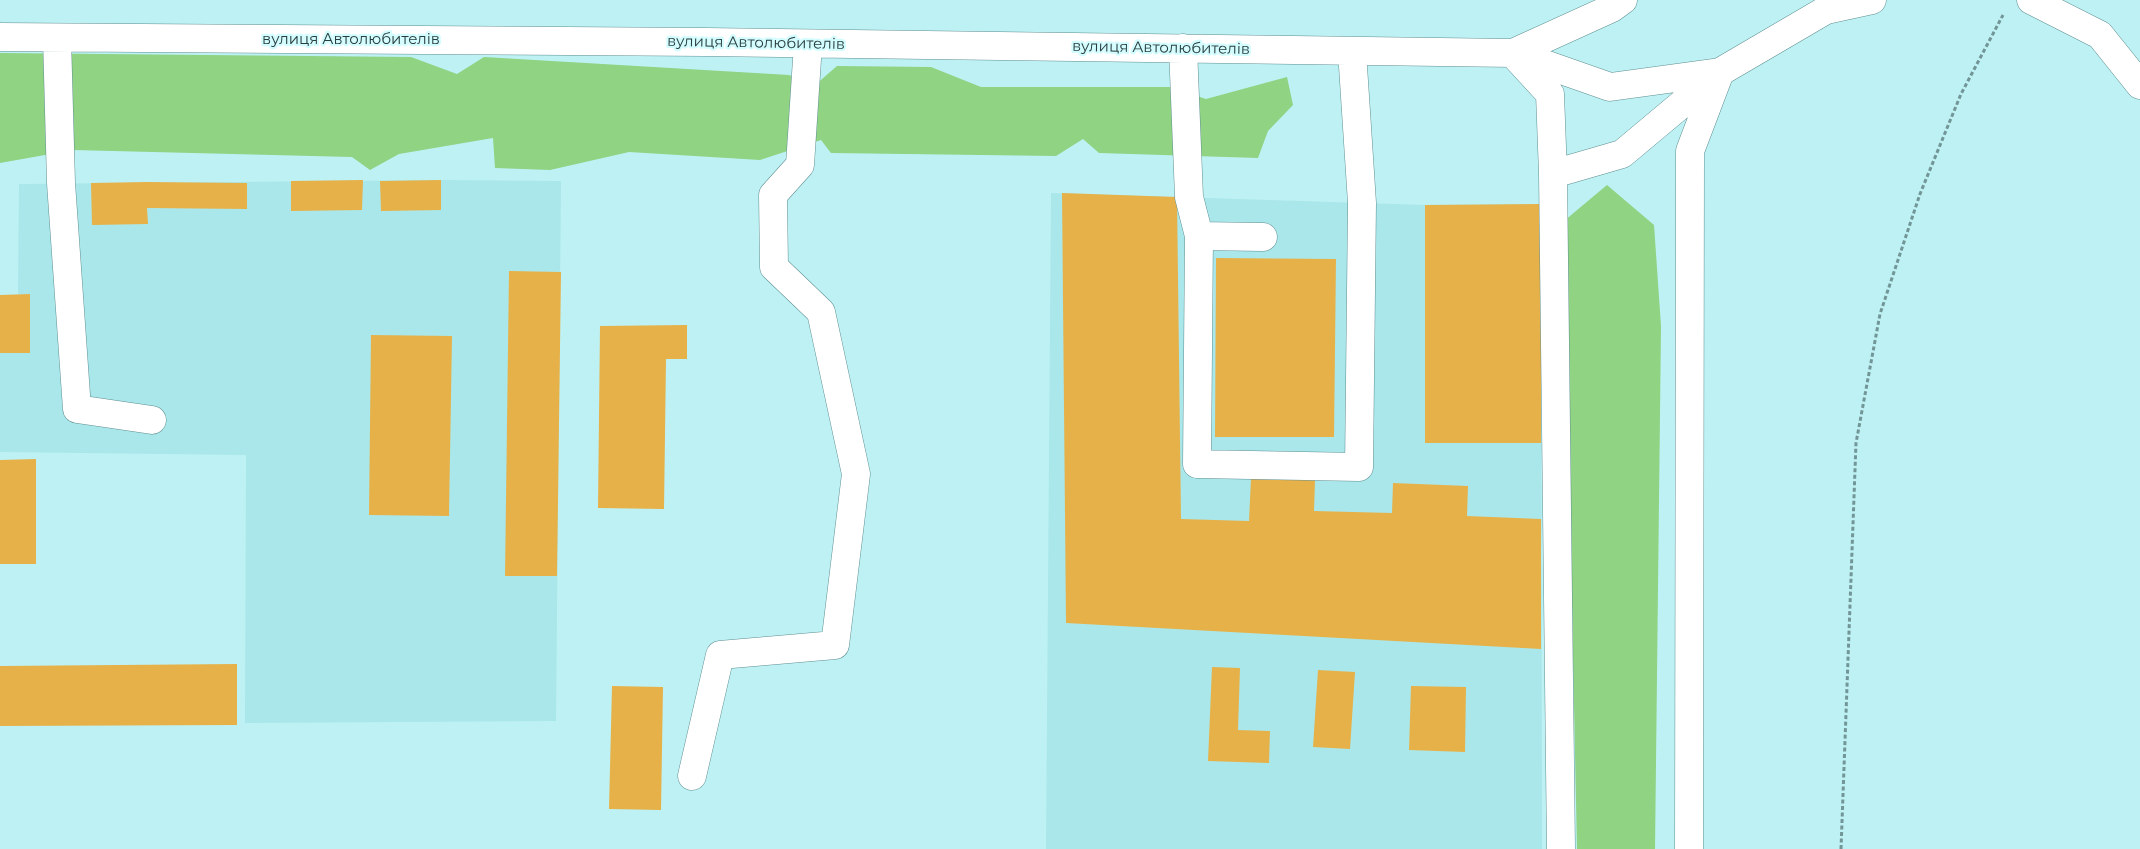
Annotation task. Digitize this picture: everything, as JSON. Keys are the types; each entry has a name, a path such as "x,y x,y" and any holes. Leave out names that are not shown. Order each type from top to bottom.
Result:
{"street":[{"path":"1513,53 1612,8 1623,0"},
{"path":"1553,174 1622,154 1720,72 1826,10 1872,0"},
{"path":"2019,4 2100,35 2140,85"},
{"name":"вулиця Автолюбителів","path":"0,37 808,44 1513,53"},
{"path":"57,38 61,183 77,409 152,420"},
{"path":"692,776 720,655 836,646 856,474 821,312 774,267 773,195 800,165 808,44"},
{"path":"1183,48 1189,197 1199,236 1197,464 1359,467 1362,203 1352,51"},
{"path":"1513,53 1610,87 1720,72"},
{"path":"1513,53 1550,94 1553,174 1561,849"},
{"path":"1689,849 1690,151 1720,72"},
{"path":"1199,236 1263,237"}],"path":[{"path":"1841,849 1856,443 1880,314 1920,194 1957,103 2019,4"}],"shaded area":[{"path":"441,180 561,181 556,721 245,723 246,455 0,452 0,353 30,353 30,295 18,294 19,184"},
{"path":"1051,193 1425,205 1541,204 1542,849 1046,849"}],"green space":[{"path":"0,53 411,57 457,74 484,57 789,75 814,86 837,66 931,67 981,87 1170,87 1206,99 1287,77 1293,105 1268,131 1258,158 1099,153 1083,139 1056,156 831,153 821,140 760,160 629,152 550,170 495,168 493,138 399,154 370,170 352,157 73,150 0,163"},
{"path":"1607,185 1654,225 1661,326 1655,849 1577,849 1564,221"}],"building":[{"path":"363,180 362,210 291,211 291,181"},
{"path":"441,180 441,210 381,211 380,181"},
{"path":"91,183 247,183 247,209 147,208 148,224 92,225"},
{"path":"1062,193 1177,197 1181,519 1249,521 1251,478 1315,480 1314,511 1392,513 1393,483 1468,486 1467,516 1541,519 1541,649 1066,623"},
{"path":"1541,204 1541,443 1425,443 1425,205"},
{"path":"1216,258 1336,259 1334,437 1215,437"},
{"path":"509,271 561,272 557,576 505,576"},
{"path":"30,294 30,353 0,353 0,295"},
{"path":"687,325 687,359 666,359 664,509 598,508 600,326"},
{"path":"371,335 452,336 449,516 369,515"},
{"path":"36,459 36,564 0,564 0,460"},
{"path":"237,664 237,725 0,726 0,666"},
{"path":"1212,667 1240,668 1238,730 1270,731 1269,763 1208,761"},
{"path":"1318,670 1355,672 1350,749 1313,747"},
{"path":"612,686 663,687 661,810 609,809"},
{"path":"1411,686 1466,687 1465,752 1409,750"}]}
